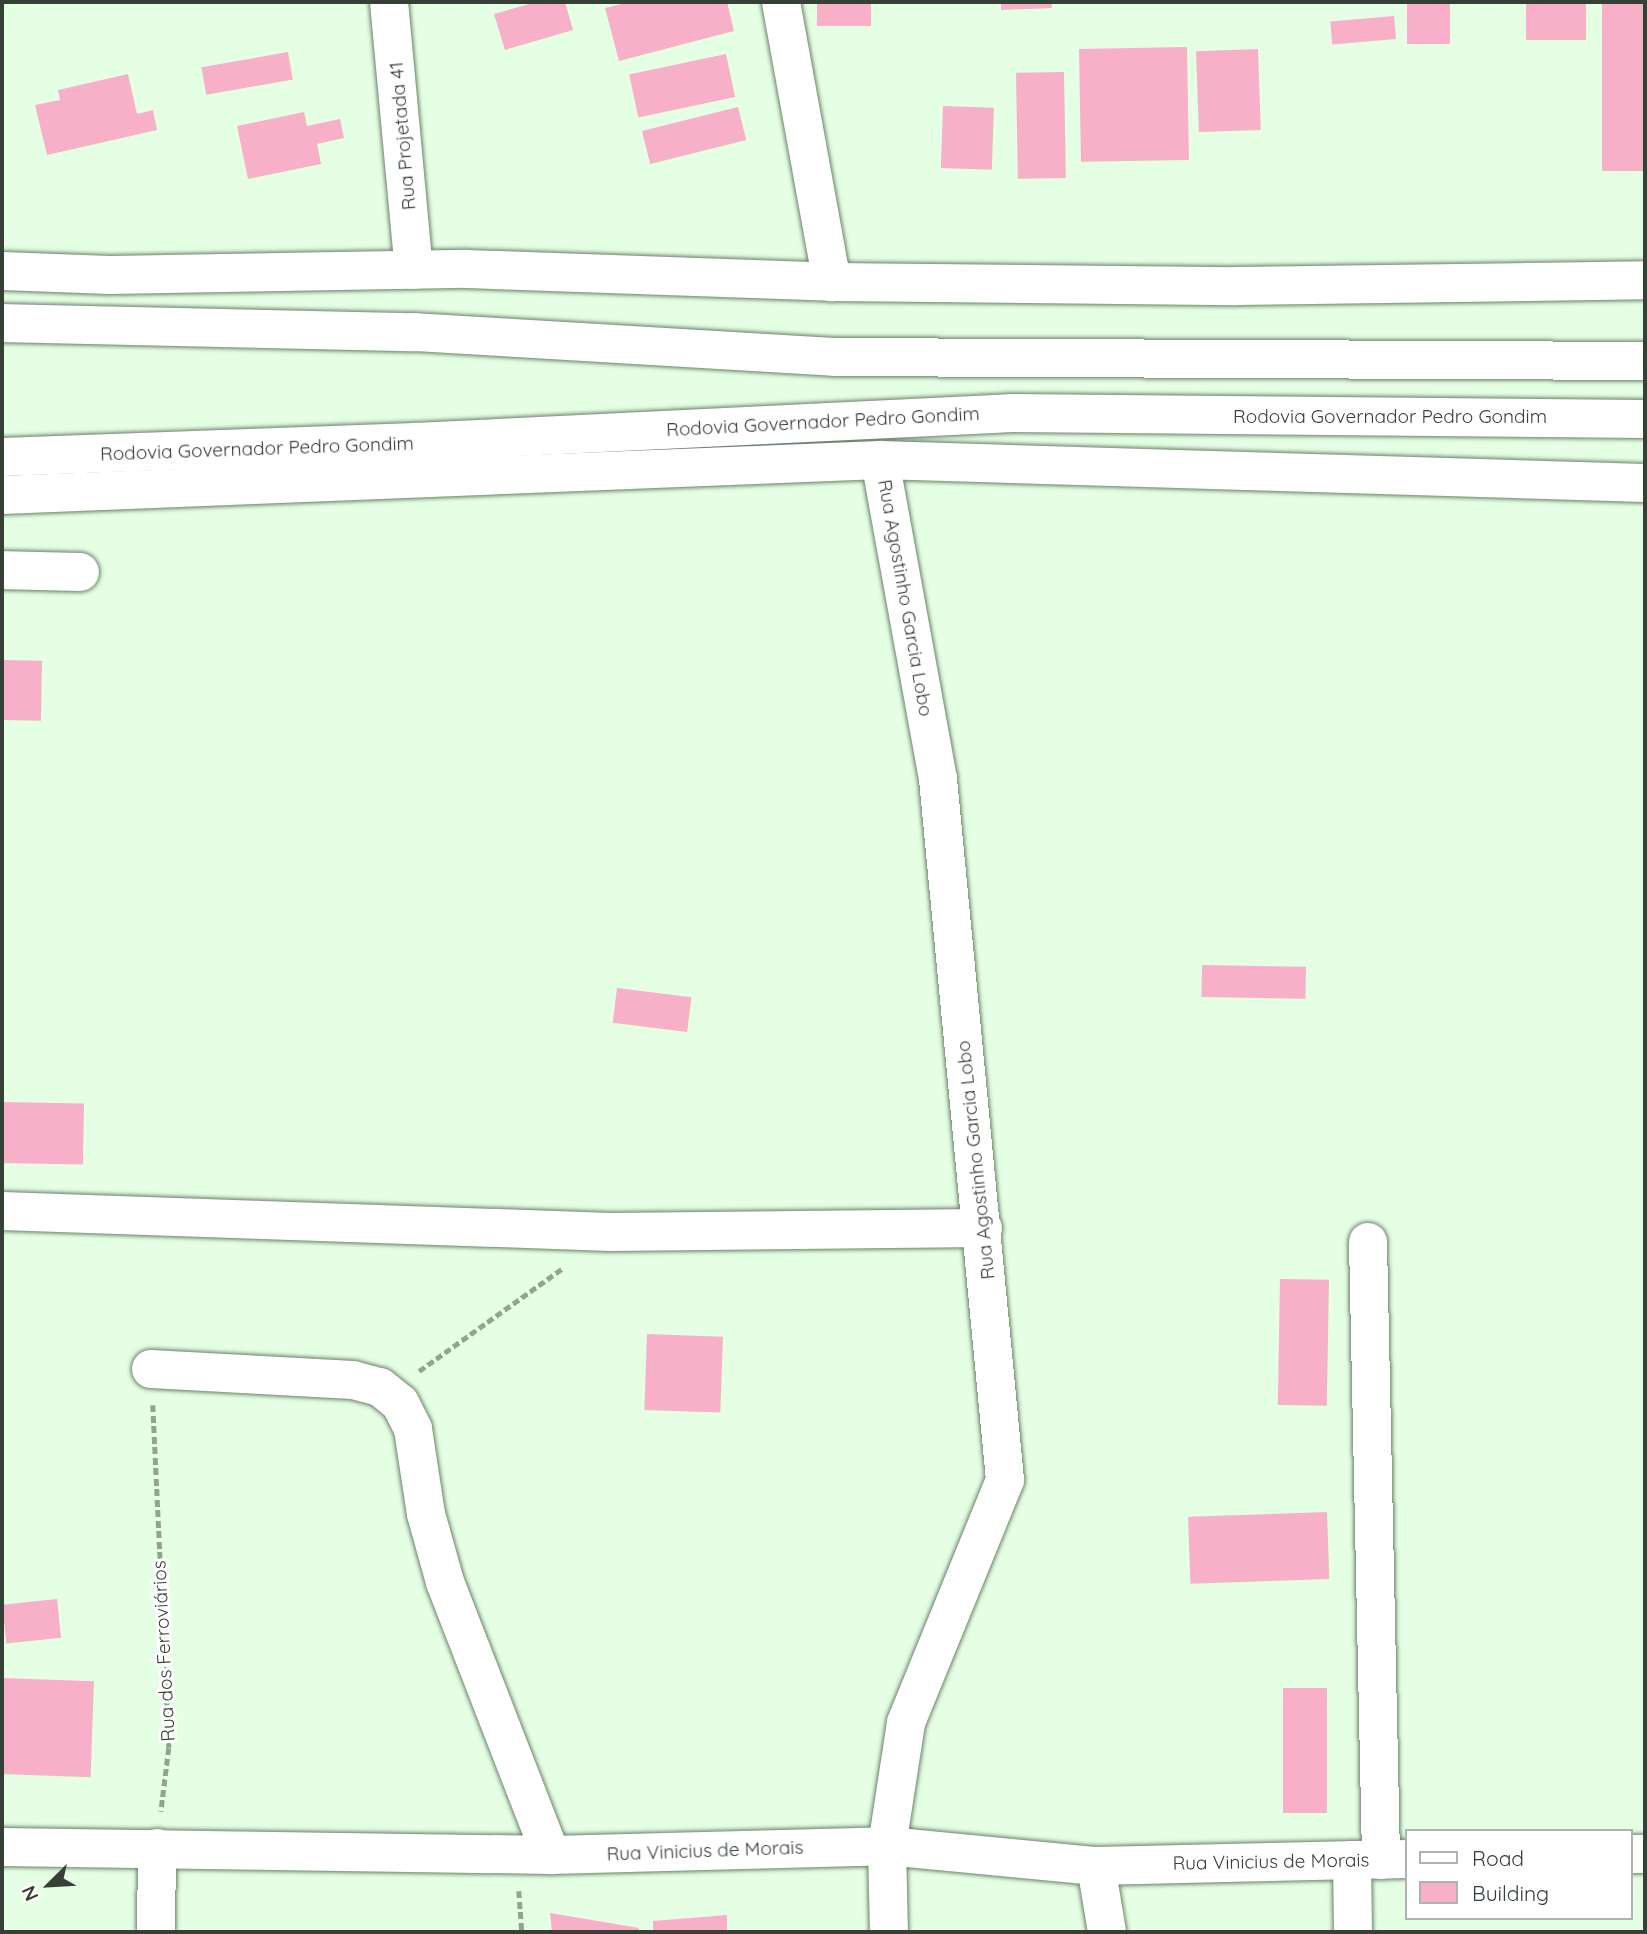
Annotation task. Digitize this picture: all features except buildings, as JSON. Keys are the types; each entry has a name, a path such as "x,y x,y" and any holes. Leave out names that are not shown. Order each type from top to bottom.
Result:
{"main road":[{"name":"Rua Projetada 41","path":"389,2 414,270"},
{"path":"781,2 832,282"},
{"path":"2,271 110,275 414,270 832,282 1237,286 1645,280"},
{"path":"2,323 414,332 835,357 1645,362"},
{"name":"Rodovia Governador Pedro Gondim","path":"2,457 415,442 1013,412 1645,419"},
{"path":"2,495 880,460 1645,483"},
{"name":"Rua Agostinho Garcia Lobo","path":"880,460 938,779 983,1228 1004,1480 906,1723 887,1846 889,1932"},
{"path":"2,570 80,572"},
{"path":"2,1211 611,1232 983,1228"},
{"path":"1353,1932 1380,1860 1368,1242"},
{"path":"151,1369 353,1380 380,1387 400,1403 413,1429 426,1514 445,1582 551,1855"},
{"name":"Rua Vinicius de Morais","path":"2,1847 551,1855 887,1846 1096,1866 1380,1860"},
{"path":"156,1932 157,1848"},
{"path":"1096,1866 1107,1932"}],"path":[{"path":"380,1387 433,1365 566,1265"},
{"name":"Rua dos Ferroviários","path":"151,1369 169,1748 157,1848"}]}
